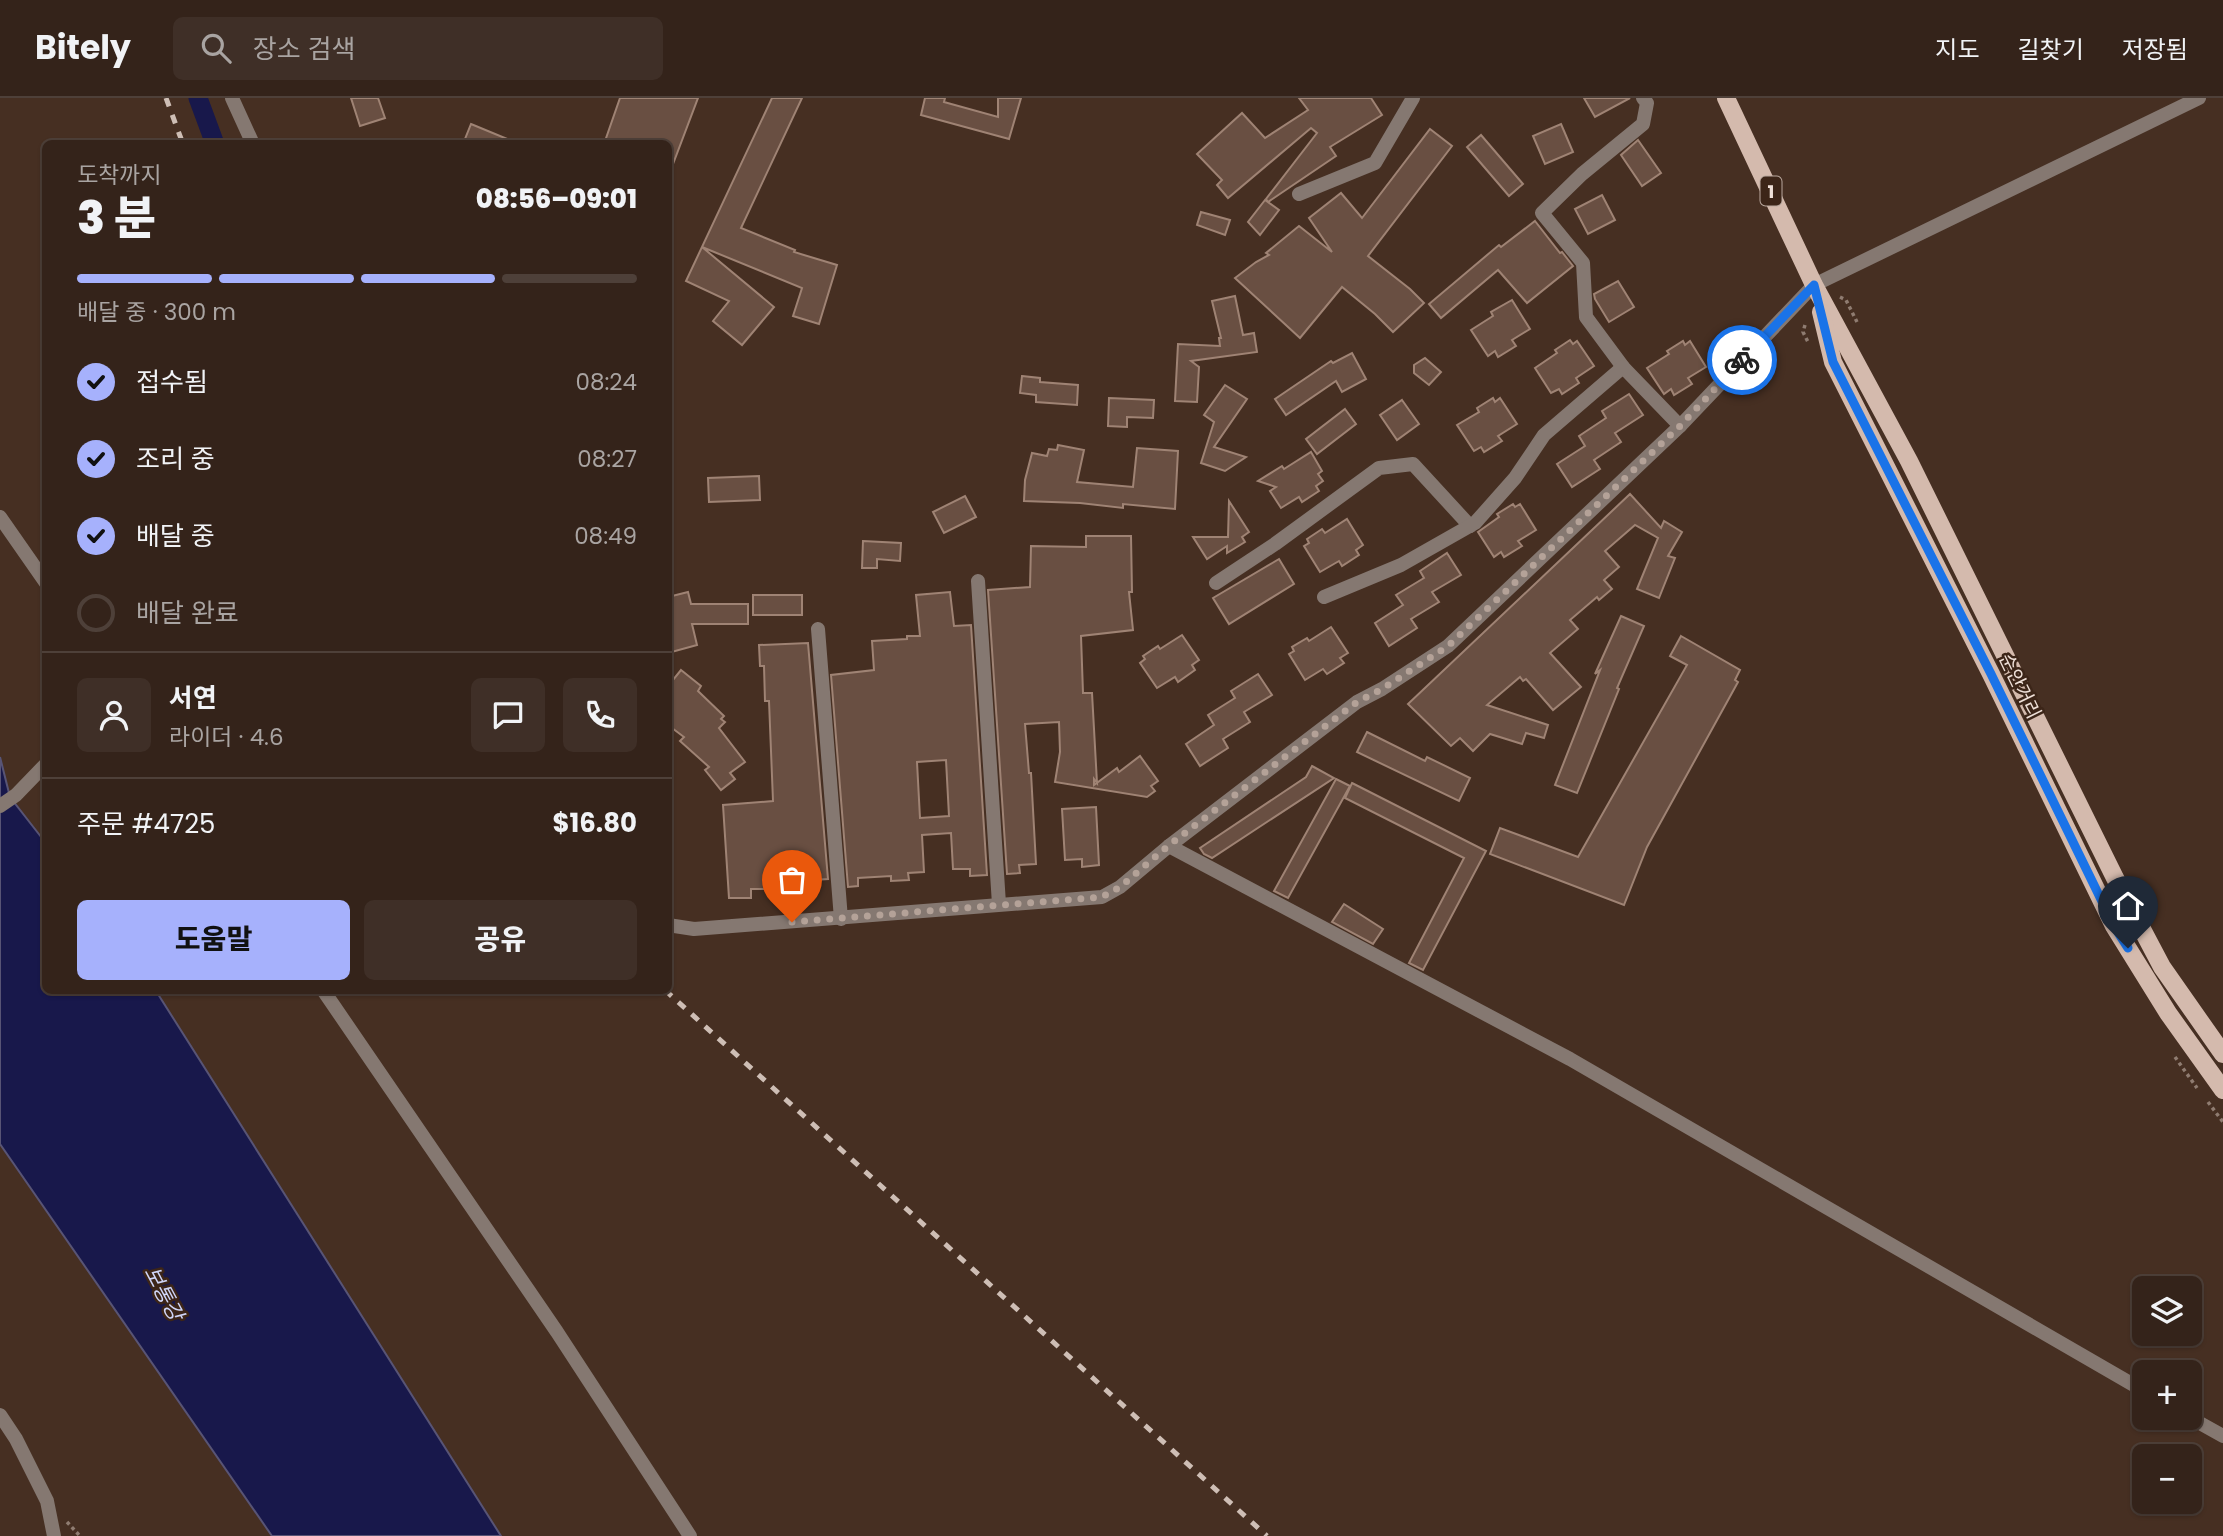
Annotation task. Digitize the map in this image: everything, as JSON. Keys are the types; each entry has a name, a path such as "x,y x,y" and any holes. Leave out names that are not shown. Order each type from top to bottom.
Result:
{"main road":[{"name":"순안거리","path":"1726,98 1814,285 1909,461 2102,853 2162,967 2223,1054"},
{"name":"순안거리","path":"1814,285 1833,362 1991,674 2114,926 2168,1013 2223,1090"}],"street":[{"path":"232,98 251,140"},
{"path":"1299,194 1375,163 1413,98"},
{"path":"1643,98 1647,103 1643,124 1582,174 1542,213 1583,263 1586,317 1623,367 1680,426"},
{"path":"672,926 694,929 1102,897 1120,887 1168,846 1357,702 1448,646 1680,426 1814,285 2199,98"},
{"path":"1324,597 1401,565 1471,526 1515,478 1544,435 1623,367"},
{"path":"1216,583 1275,544 1379,468 1413,464 1471,526"},
{"path":"0,517 42,577"},
{"path":"978,581 999,905"},
{"path":"818,629 841,919"},
{"path":"0,806 16,795 42,768"},
{"path":"1168,846 1570,1059 2132,1384"},
{"path":"326,994 557,1332 690,1536"},
{"path":"0,1415 16,1439 47,1501 54,1536"},
{"path":"2202,1424 2223,1436"}],"water":[{"name":"보통강","path":"0,757 10,797 42,838 42,994 158,994 501,1536 272,1536 0,1144"}],"building":[{"path":"351,98 378,98 385,118 360,126"},
{"path":"620,98 698,98 672,167 672,140 605,140"},
{"path":"772,98 802,98 741,228 795,250 794,252 837,265 819,324 793,316 802,288 702,247 774,307 742,345 713,321 729,301 686,281"},
{"path":"925,98 945,98 944,102 998,117 998,98 1021,98 1009,139 921,115"},
{"path":"1299,98 1371,98 1382,115 1330,147 1336,156 1268,202 1266,199 1317,133 1311,128 1228,198 1217,185 1222,180 1197,154 1242,113 1265,138 1308,110"},
{"path":"1584,98 1630,98 1595,117"},
{"path":"471,124 510,140 465,140"},
{"path":"1561,124 1573,152 1545,164 1533,136"},
{"path":"1430,129 1452,146 1368,256 1424,303 1393,332 1342,287 1300,338 1235,278 1269,255 1266,253 1299,226 1332,252 1309,218 1341,193 1362,218"},
{"path":"1481,135 1523,184 1509,196 1467,147"},
{"path":"1638,140 1661,173 1642,186 1621,155"},
{"path":"1602,195 1615,220 1588,234 1575,209"},
{"path":"1265,200 1279,210 1260,235 1248,222"},
{"path":"1201,212 1230,220 1225,235 1197,225"},
{"path":"1535,221 1573,266 1527,303 1498,270 1441,318 1429,304 1499,245 1501,247"},
{"path":"1618,281 1634,307 1609,322 1594,294"},
{"path":"1235,296 1243,335 1254,333 1257,352 1191,361 1199,367 1197,402 1175,401 1178,344 1220,346 1221,338 1212,301"},
{"path":"1512,300 1530,329 1512,340 1516,346 1498,357 1495,351 1488,356 1471,330 1493,316 1491,312"},
{"path":"1570,340 1573,344 1577,341 1594,366 1576,378 1579,383 1562,394 1559,389 1551,393 1535,368"},
{"path":"1683,341 1685,345 1690,341 1706,367 1688,378 1692,384 1674,395 1671,389 1664,394 1647,368"},
{"path":"1352,353 1366,379 1342,392 1336,381 1286,415 1275,399 1331,361 1333,363"},
{"path":"1425,358 1441,372 1429,385 1414,373 1414,365"},
{"path":"1022,376 1040,378 1040,382 1078,385 1077,405 1036,402 1036,395 1020,393"},
{"path":"1225,385 1247,399 1214,447 1246,457 1225,471 1201,463 1214,422 1204,415"},
{"path":"1629,394 1643,415 1615,433 1621,442 1594,460 1600,469 1572,487 1557,464 1585,446 1579,436 1606,418 1602,411"},
{"path":"1109,398 1154,400 1153,418 1127,417 1127,427 1108,426"},
{"path":"1493,398 1495,402 1500,398 1517,424 1498,436 1502,441 1484,452 1481,447 1474,451 1457,425 1479,412 1477,408"},
{"path":"1402,400 1419,424 1397,440 1380,415"},
{"path":"1345,409 1356,424 1317,454 1306,439"},
{"path":"1058,445 1084,450 1077,482 1133,487 1137,448 1178,451 1175,509 1123,504 1123,508 1024,501 1025,480 1032,453 1047,456 1049,449 1057,450"},
{"path":"1311,452 1322,471 1318,474 1323,481 1316,486 1319,491 1302,502 1299,497 1281,508 1270,491 1276,487 1258,481"},
{"path":"759,476 760,500 709,502 708,478"},
{"path":"1630,494 1661,528 1664,521 1682,532 1668,556 1675,558 1659,598 1637,589 1658,538 1635,525 1605,551 1619,567 1604,580 1612,589 1599,600 1597,597 1570,620 1578,629 1550,653 1581,687 1553,710 1526,679 1523,681 1520,677 1487,705 1548,725 1544,738 1526,733 1522,744 1490,734 1473,751 1460,738 1451,746 1408,704"},
{"path":"965,496 976,517 944,533 933,512"},
{"path":"1229,501 1249,532 1242,537 1245,542 1227,553 1227,546 1207,559 1193,537 1228,537"},
{"path":"1513,504 1515,507 1520,504 1536,530 1518,541 1522,546 1504,557 1501,552 1494,557 1478,532 1499,517 1497,514"},
{"path":"1347,519 1363,545 1356,550 1359,555 1342,566 1339,561 1320,572 1304,546 1309,543 1307,539 1322,529 1325,533"},
{"path":"1086,536 1131,536 1132,592 1129,592 1133,630 1081,636 1083,693 1092,693 1097,783 1117,768 1119,772 1140,756 1158,781 1151,786 1155,791 1147,797 1055,782 1060,752 1059,722 1025,724 1031,773 1036,864 1019,865 1020,873 1007,874 988,590 1030,587 1031,546 1086,547"},
{"path":"863,541 901,543 900,561 877,559 877,568 862,568"},
{"path":"1447,553 1461,575 1432,592 1439,602 1411,619 1417,628 1389,646 1375,623 1403,605 1396,595 1424,578 1420,571"},
{"path":"1279,559 1294,584 1229,624 1213,598"},
{"path":"688,592 691,604 748,604 748,624 692,624 697,645 672,652 672,596"},
{"path":"950,592 954,626 971,625 987,875 970,876 970,869 953,869 951,833 922,835 924,872 908,873 909,880 891,881 891,876 858,878 858,886 848,887 831,675 874,670 872,641 920,636 916,595","holes":["946,760 949,816 920,818 917,762"]},
{"path":"753,595 802,595 802,615 753,615"},
{"path":"1621,616 1644,626 1577,793 1555,785 1600,670 1595,674"},
{"path":"1331,627 1348,653 1340,658 1344,663 1327,674 1323,669 1305,680 1289,654 1294,651 1292,647 1307,638 1309,641"},
{"path":"1182,635 1199,660 1192,665 1195,670 1178,682 1175,677 1157,688 1140,663 1145,659 1143,656"},
{"path":"1681,636 1740,670 1735,680 1738,682 1647,847 1624,905 1490,854 1500,828 1578,857 1687,665 1670,656"},
{"path":"808,643 828,879 797,881 797,889 751,889 751,898 729,898 723,805 773,801 769,701 765,701 764,666 760,666 759,645"},
{"path":"681,670 701,686 698,691 724,716 721,719 725,722 719,728 745,762 730,773 735,779 721,790 705,770 709,767 680,741 684,737 672,728 672,681"},
{"path":"1258,674 1272,695 1244,712 1250,722 1223,739 1228,748 1200,766 1186,744 1214,725 1208,715 1235,698 1231,691"},
{"path":"1367,732 1425,761 1427,757 1470,778 1459,801 1357,752"},
{"path":"1312,766 1334,778 1212,858 1204,854 1200,848 1306,777"},
{"path":"1336,779 1350,786 1288,898 1274,891"},
{"path":"1352,783 1486,851 1423,970 1409,963 1464,858 1345,798"},
{"path":"1096,807 1099,865 1082,867 1082,859 1065,860 1062,809"},
{"path":"1344,904 1383,929 1373,944 1332,922"}],"waterway":[{"path":"198,98 214,140"}],"railway":[{"path":"166,98 182,140"},
{"path":"669,994 1267,1536"}],"way so far":[{"path":"792,922 1102,897 1120,887 1168,846 1357,702 1448,646 1680,426 1742,360"}],"route":[{"path":"1742,360 1814,285 1833,362 1991,674 2114,926 2128,948"}]}
